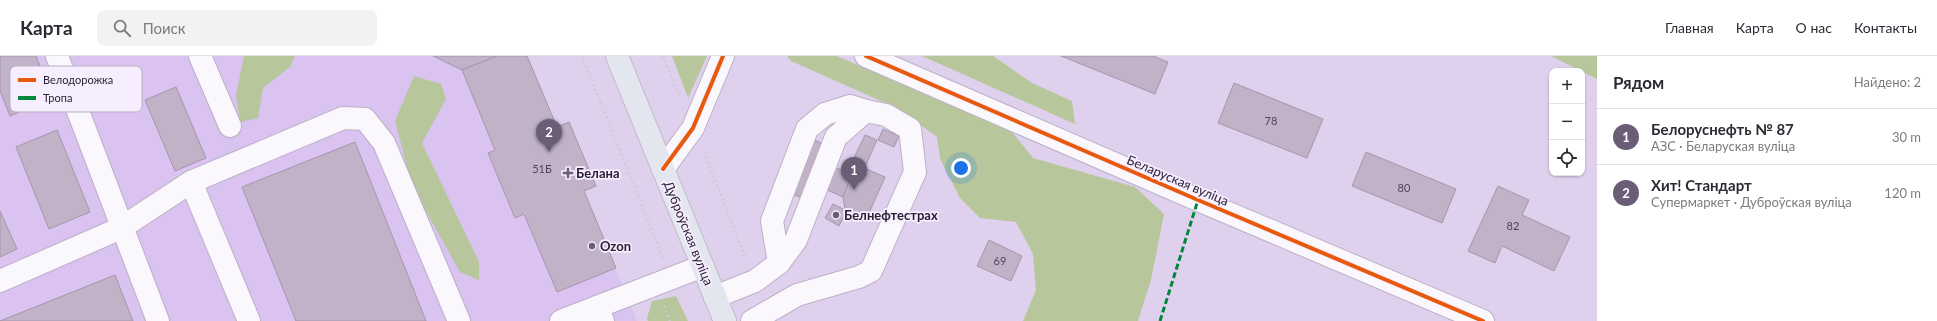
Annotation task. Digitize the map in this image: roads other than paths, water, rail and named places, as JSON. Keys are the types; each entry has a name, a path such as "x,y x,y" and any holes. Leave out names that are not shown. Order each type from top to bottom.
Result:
{"main road":[{"name":"Дуброўская вуліца","path":"617,56 725,321"}],"street":[{"path":"57,56 61,66"},
{"path":"200,56 230,126"},
{"path":"663,170 692,128 723,56"},
{"name":"Беларуская вуліца","path":"866,56 1484,321"},
{"path":"752,321 797,295 859,277 872,271 915,172 910,129 886,115 850,106 825,114 807,129 772,221 779,263"},
{"path":"716,297 755,281 779,263 796,240 836,137 866,111"},
{"path":"78,112 121,228 158,321"},
{"path":"0,281 121,228 191,182 343,118 365,119 384,143 459,321"},
{"path":"191,182 249,321"},
{"path":"561,321 600,314 670,277 703,266"}],"place":[{"name":"Хит! Стандарт","path":"549,152"},
{"name":"Белана","path":"568,173"},
{"name":"Белоруснефть № 87","path":"854,190"},
{"name":"Белнефтестрах","path":"836,215"},
{"name":"Ozon","path":"592,246"}]}
